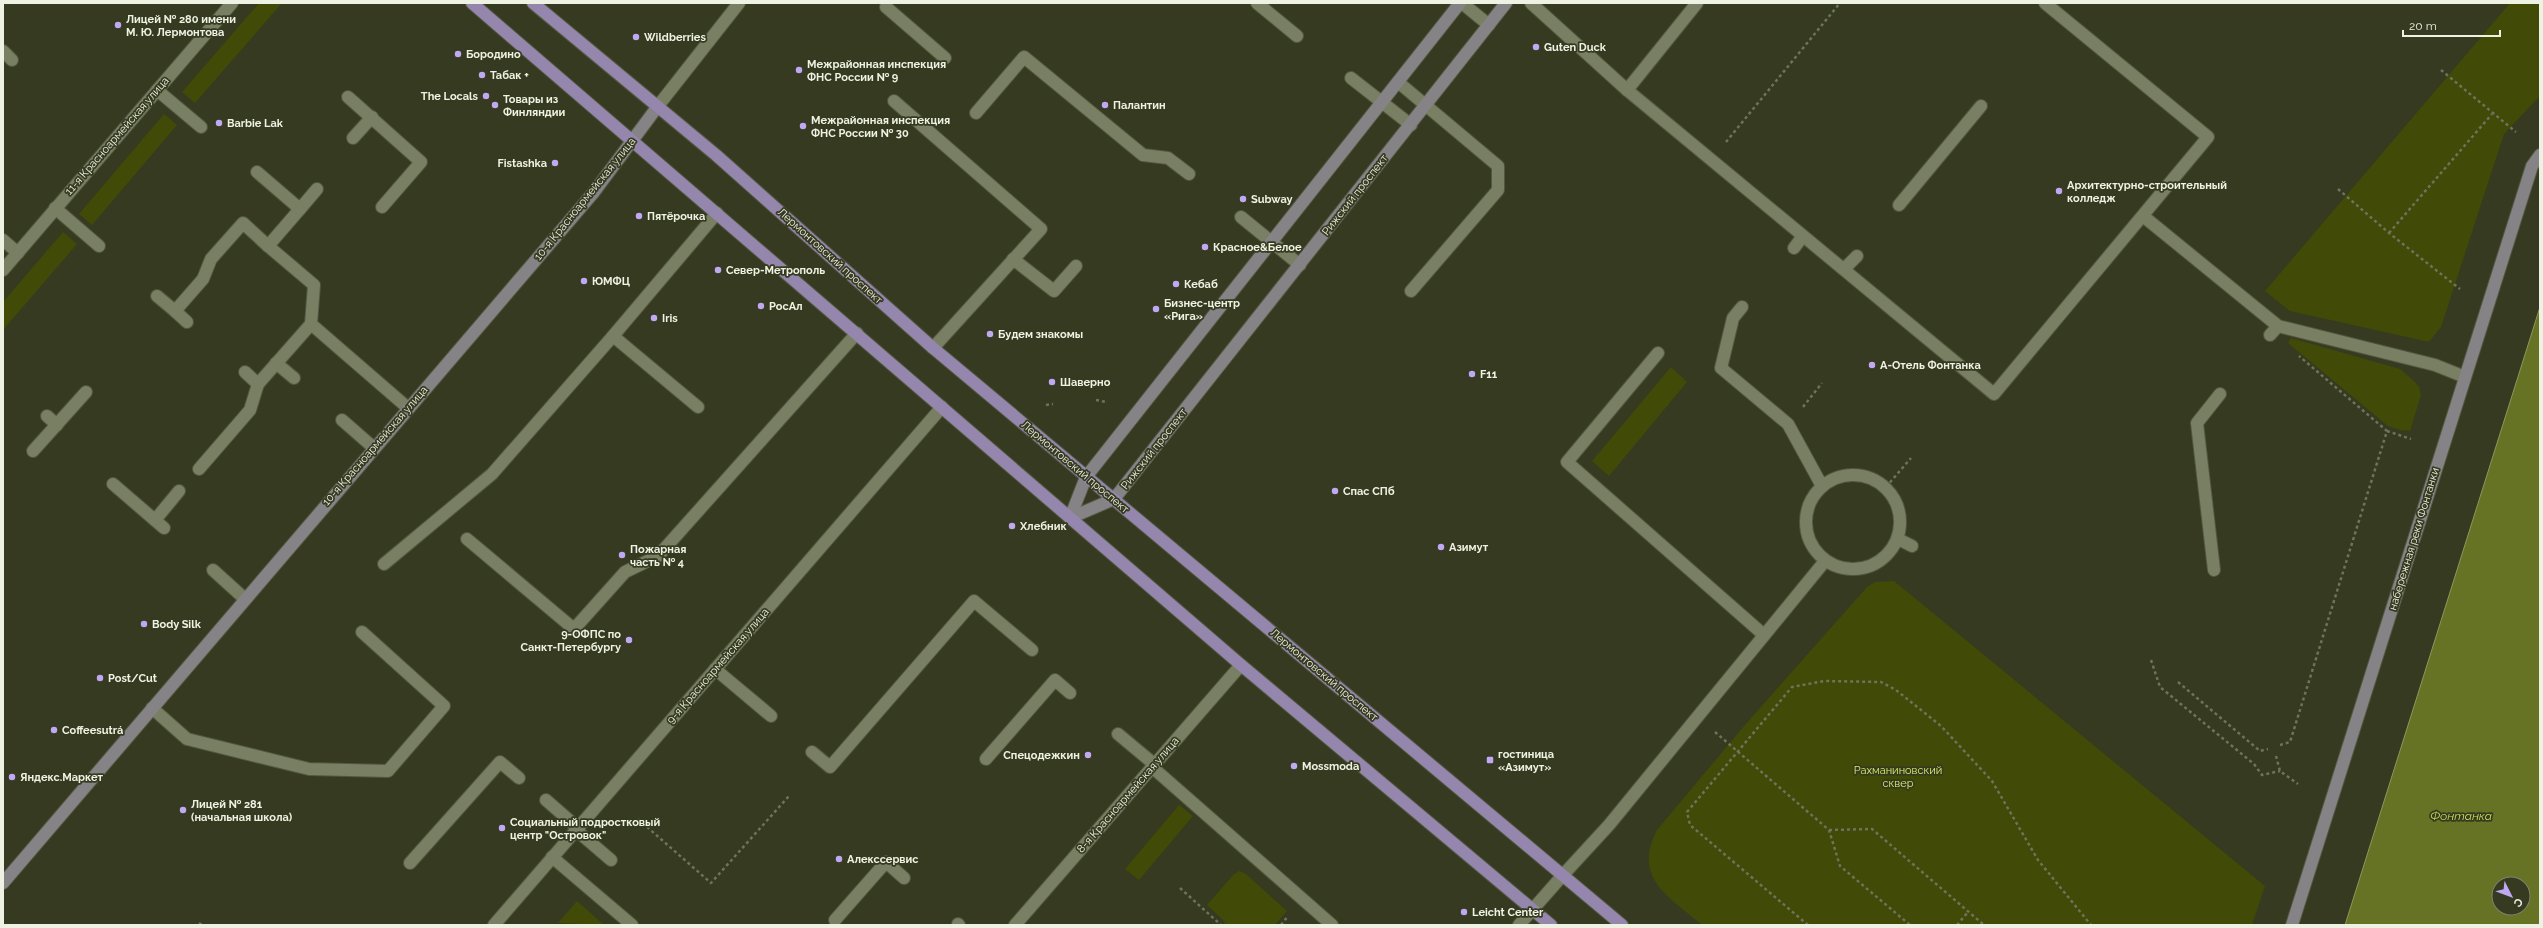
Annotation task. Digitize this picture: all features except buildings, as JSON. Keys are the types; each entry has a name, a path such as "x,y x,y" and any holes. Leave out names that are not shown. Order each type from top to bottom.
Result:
{"main road":[{"path":"472,3 1241,665 1551,925"},
{"name":"Лермонтовский проспект","path":"533,3 716,155 933,348 1622,925"}],"street":[{"name":"11-я Красноармейская улица","path":"3,270 232,3"},
{"name":"10-я Красноармейская улица","path":"3,883 594,192 633,142 658,106 739,3"},
{"path":"1257,3 1297,36"},
{"path":"1070,518 1086,477 1461,3 1489,25"},
{"name":"Рижский проспект","path":"1070,518 1114,499 1506,3"},
{"path":"1531,3 1627,90 1994,394 2144,216 2208,137 2045,3"},
{"path":"1627,90 1697,3"},
{"path":"886,7 945,58"},
{"path":"3,51 12,60"},
{"path":"976,113 1024,57 1143,155 1168,158 1189,174"},
{"path":"1351,78 1410,125"},
{"path":"1398,82 1498,166 1498,190 1411,291"},
{"path":"157,90 201,127"},
{"path":"348,97 421,162 382,207"},
{"path":"894,101 1041,229 933,348"},
{"path":"1899,204 1981,106"},
{"path":"353,138 372,117"},
{"name":"набережная реки Фонтанки","path":"2292,925 2532,166 2540,155"},
{"path":"256,172 300,209"},
{"path":"268,246 317,189"},
{"path":"55,208 99,246"},
{"path":"384,564 492,474 614,336 717,213"},
{"path":"2144,216 2273,331 2435,365 2465,377"},
{"path":"1241,217 1300,265"},
{"path":"175,311 202,279 211,259 243,223 314,285 311,324 258,384 250,410 199,469"},
{"path":"1794,248 1804,236"},
{"path":"3,240 18,252"},
{"path":"1844,270 1857,256"},
{"path":"1013,259 1054,291 1076,266"},
{"path":"157,296 187,322"},
{"path":"1742,307 1733,318 1721,368 1788,424 1822,486"},
{"path":"311,324 408,408"},
{"path":"467,539 574,629 625,572 658,556 857,334"},
{"path":"614,336 698,407"},
{"path":"1658,353 1567,462 1764,635"},
{"path":"276,363 294,378"},
{"path":"245,372 258,384"},
{"path":"33,451 86,392"},
{"path":"2214,570 2197,423 2220,394"},
{"name":"9-я Красноармейская улица","path":"494,925 942,407"},
{"path":"47,416 57,425"},
{"path":"342,420 374,448"},
{"path":"1854,474 1871,478 1886,487 1897,502 1901,520 1898,539 1886,557 1867,568 1845,570 1825,561 1811,545 1805,524 1809,503 1822,486 1837,477 1854,474"},
{"path":"113,484 160,524 180,491"},
{"path":"1898,539 1912,546"},
{"path":"1519,925 1609,825 1825,561"},
{"path":"213,570 245,599"},
{"path":"812,752 830,767 974,601 1032,650"},
{"path":"152,708 187,739 309,769 388,771 444,706 362,632"},
{"name":"8-я Красноармейская улица","path":"1015,925 1241,665"},
{"path":"715,669 771,716"},
{"path":"986,759 1055,680 1070,693"},
{"path":"1118,734 1332,925"},
{"path":"410,863 500,762 519,778"},
{"path":"546,800 611,860"},
{"path":"552,857 632,925"},
{"path":"835,920 886,862 904,878"}],"path":[{"path":"1712,159 1840,3"},
{"path":"2441,70 2492,114 2516,132"},
{"path":"2389,233 2492,114"},
{"path":"2338,189 2389,233 2460,289"},
{"path":"2273,331 2372,416 2387,431 2411,439"},
{"path":"1788,424 1822,383"},
{"path":"1096,400 1106,402"},
{"path":"1046,405 1053,404"},
{"path":"2280,745 2290,742 2387,431"},
{"path":"1886,487 1911,458"},
{"path":"2151,660 2160,687 2254,764 2262,775 2280,771"},
{"path":"1808,925 1690,825 1687,812 1792,687 1824,681 1881,682 1896,690 1941,726 1992,781 2038,860 2091,925"},
{"path":"2178,682 2260,751 2268,749"},
{"path":"1729,744 1829,830 1840,866 1910,925"},
{"path":"2276,756 2280,771 2298,784"},
{"path":"638,819 711,883 789,796"},
{"path":"1829,830 1872,829 1984,925"},
{"path":"1180,888 1221,925"},
{"path":"1957,925 1968,912"}],"green space":[{"path":"259,3 282,3 195,103 182,92"},
{"path":"2510,3 2540,3 2540,96 2504,134 2441,327 2429,342 2290,311 2265,291"},
{"path":"164,114 177,125 92,225 79,214"},
{"path":"63,232 77,244 3,330 3,302"},
{"path":"2291,338 2400,369 2419,387 2421,395 2410,431 2403,431 2388,426 2288,343"},
{"path":"1671,367 1687,382 1609,476 1592,461"},
{"name":"Рахманиновский сквер","path":"1894,581 2265,886 2252,925 1702,925 1667,895 1658,885 1652,874 1649,861 1650,847 1657,830 1744,726 1867,587 1875,582"},
{"path":"1179,805 1193,816 1139,880 1125,869"},
{"path":"1239,871 1246,874 1287,911 1275,925 1223,925 1225,922 1207,905 1234,874"},
{"path":"577,901 604,925 558,923"}],"water":[{"name":"Фонтанка","path":"2540,307 2540,925 2345,925"}],"place":[{"name":"Лицей № 280 имени М. Ю. Лермонтова","path":"118,25"},
{"name":"Wildberries","path":"636,37"},
{"name":"Guten Duck","path":"1536,47"},
{"name":"Бородино","path":"458,54"},
{"name":"Межрайонная инспекция ФНС России № 9","path":"799,70"},
{"name":"Табак +","path":"482,75"},
{"name":"The Locals","path":"486,96"},
{"name":"Товары из Финляндии","path":"495,105"},
{"name":"Палантин","path":"1105,105"},
{"name":"Barbie Lak","path":"219,123"},
{"name":"Межрайонная инспекция ФНС России № 30","path":"803,126"},
{"name":"Fistashka","path":"555,163"},
{"name":"Архитектурно-строительный колледж","path":"2059,191"},
{"name":"Subway","path":"1243,199"},
{"name":"Пятёрочка","path":"639,216"},
{"name":"Красное&Белое","path":"1205,247"},
{"name":"Север-Метрополь","path":"718,270"},
{"name":"ЮМФЦ","path":"584,281"},
{"name":"Кебаб","path":"1176,284"},
{"name":"РосАл","path":"761,306"},
{"name":"Бизнес-центр «Рига»","path":"1156,309"},
{"name":"Iris","path":"654,318"},
{"name":"Будем знакомы","path":"990,334"},
{"name":"A-Отель Фонтанка","path":"1872,365"},
{"name":"F11","path":"1472,374"},
{"name":"Шаверно","path":"1052,382"},
{"name":"Спас СПб","path":"1335,491"},
{"name":"Хлебник","path":"1012,526"},
{"name":"Азимут","path":"1441,547"},
{"name":"Пожарная часть № 4","path":"622,555"},
{"name":"Body Silk","path":"144,624"},
{"name":"9-ОФПС по Санкт-Петербургу","path":"629,640"},
{"name":"Post/Cut","path":"100,678"},
{"name":"Coffeesutrá","path":"54,730"},
{"name":"Спецодежкин","path":"1088,755"},
{"name":"гостиница «Азимут»","path":"1490,760"},
{"name":"Mossmoda","path":"1294,766"},
{"name":"Яндекс.Маркет","path":"12,777"},
{"name":"Лицей № 281 (начальная школа)","path":"183,810"},
{"name":"Социальный подростковый центр \"Островок\"","path":"502,828"},
{"name":"Алекссервис","path":"839,859"},
{"name":"Leicht Center","path":"1464,912"}]}
